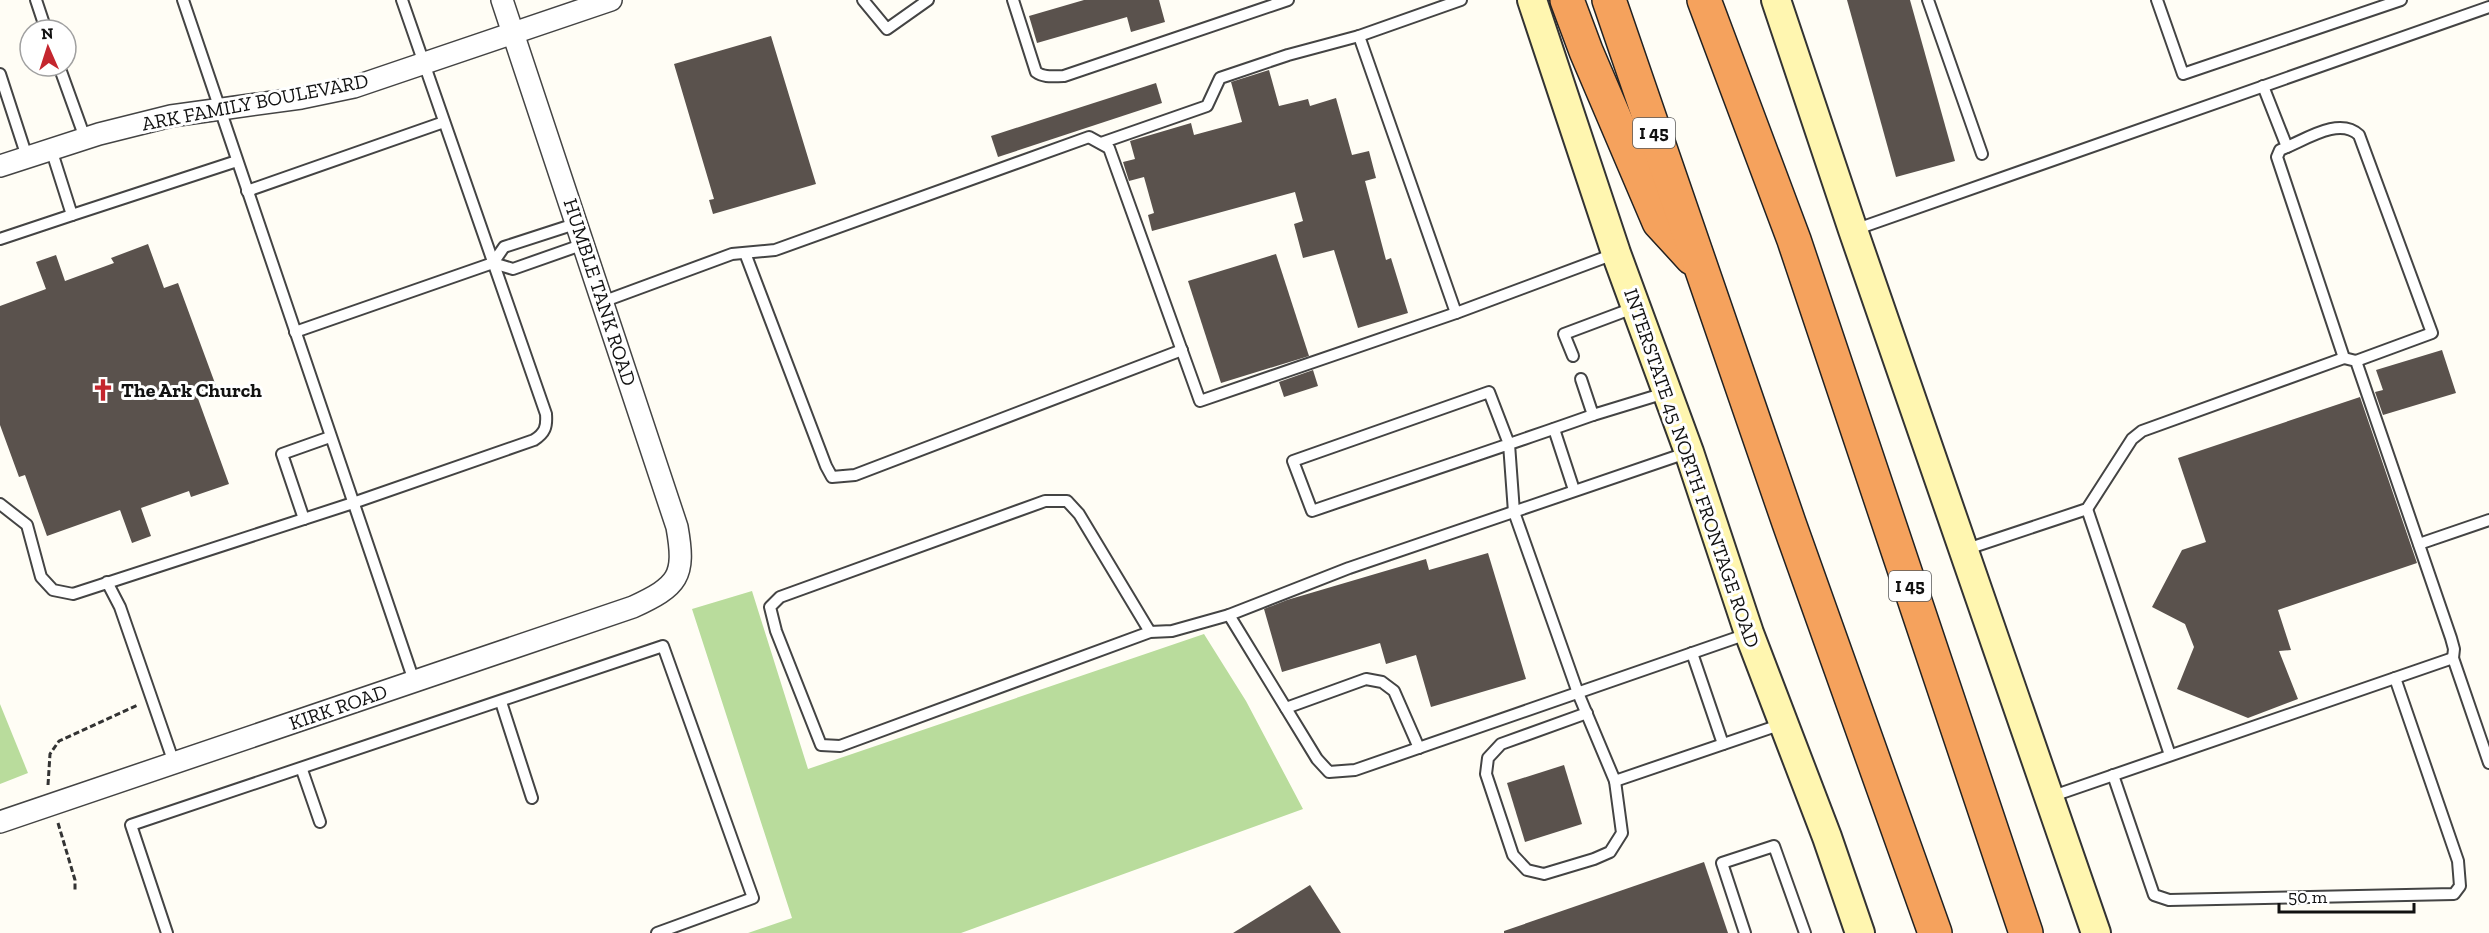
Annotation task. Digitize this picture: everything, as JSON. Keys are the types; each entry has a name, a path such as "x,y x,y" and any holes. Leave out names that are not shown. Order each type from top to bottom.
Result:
{"highway":[{"path":"1567,0 1586,51 1659,222 1700,266"},
{"name":"I 45","path":"1609,0 1700,266 1935,933"},
{"name":"I 45","path":"1704,0 1794,240 2026,933"},
{"path":"1727,0 1794,240"}],"main road":[{"name":"INTERSTATE 45 NORTH FRONTAGE ROAD","path":"1532,0 1616,253 1689,452 1749,633 1827,837 1860,933"},
{"path":"1776,0 2096,933"}],"street":[{"name":"HUMBLE TANK ROAD","path":"502,0 578,223 677,527 682,551 680,570 672,585"},
{"name":"ARK FAMILY BOULEVARD","path":"0,166 85,138 171,116 301,98 354,87 611,0"},
{"name":"KIRK ROAD","path":"0,822 633,607 672,585"}],"lane":[{"path":"36,0 42,18"},
{"path":"183,0 414,681"},
{"path":"0,504 27,525 41,577 53,590 73,594 353,503 534,440 543,434 547,423 546,414 402,0"},
{"path":"863,0 887,29 928,0"},
{"path":"1013,0 1036,72 1041,76 1064,76 1288,0"},
{"path":"1101,143 1207,106 1220,78 1288,55 1359,36 1461,0"},
{"path":"1928,0 1982,154"},
{"path":"2157,0 2183,75 2401,0"},
{"path":"1853,230 2489,7"},
{"path":"1359,36 1456,313"},
{"path":"0,74 27,157"},
{"path":"63,78 85,138"},
{"path":"2263,86 2287,147"},
{"path":"247,191 444,122"},
{"path":"1964,550 2087,509 2132,439 2142,431 2344,358 2356,361 2432,333 2360,135 2355,131 2336,127 2280,150 2277,158 2344,358"},
{"path":"602,302 732,254 775,250 1089,137 1109,148 1200,401 1456,313 1616,253"},
{"path":"51,149 72,215"},
{"path":"0,239 237,161"},
{"path":"493,263 504,247 578,223"},
{"path":"295,332 493,263 513,269 584,244"},
{"path":"745,253 825,466 832,477 855,475 1182,350"},
{"path":"1572,356 1564,334 1636,307"},
{"path":"2356,361 2451,638 2454,649 2453,658 2489,763"},
{"path":"1581,379 1593,415"},
{"path":"1587,713 1501,744 1488,758 1486,774 1513,855 1527,870 1544,874 1594,859 1610,852 1622,833 1615,781 1587,713 1578,693 1514,512 1509,444 1490,392 1293,461 1312,511 1509,444 1554,429 1593,415 1667,392"},
{"path":"1554,429 1574,490"},
{"path":"304,519 282,454 330,437"},
{"path":"1150,632 1079,514 1067,501 1045,501 780,597 770,607 776,632 821,745 840,746 1150,632 1172,631 1229,615 1349,568 1689,452"},
{"path":"2087,509 2170,755"},
{"path":"2419,544 2489,520"},
{"path":"107,582 120,608 174,763"},
{"path":"1229,615 1317,759 1329,772 1355,770 1749,633"},
{"path":"167,933 131,825 302,770 663,646 753,898 657,933"},
{"path":"1692,653 1723,744"},
{"path":"2048,797 2453,658"},
{"path":"2113,775 2154,895 2169,900 2454,894 2460,886 2458,861 2396,678"},
{"path":"1286,708 1366,680 1382,682 1394,691 1419,748"},
{"path":"501,702 532,798"},
{"path":"1615,781 1783,723"},
{"path":"302,770 320,822"},
{"path":"1745,933 1722,863 1774,846 1805,933"}],"green space":[{"path":"752,591 808,769 1204,634 1246,701 1303,809 961,933 748,933 792,918 692,609"},
{"path":"0,704 28,773 0,784"}],"building":[{"path":"1084,0 1159,0 1165,22 1131,32 1127,17 1037,43 1029,16"},
{"path":"1847,0 1910,0 1955,161 1896,177"},
{"path":"771,36 816,184 713,214 709,200 714,199 674,64"},
{"path":"1269,70 1279,106 1308,99 1310,106 1336,98 1352,155 1369,151 1376,178 1365,181 1386,260 1391,258 1408,313 1358,328 1334,250 1303,258 1294,224 1303,221 1295,192 1152,231 1148,215 1154,213 1144,177 1129,181 1123,162 1135,159 1130,141 1191,123 1194,135 1242,122 1231,82"},
{"path":"1156,83 1162,103 998,157 991,136"},
{"name":"The Ark Church","path":"148,244 164,288 178,283 216,386 196,393 229,484 191,497 189,491 141,508 151,536 132,543 120,510 47,536 25,475 19,477 0,425 0,306 46,289 36,262 56,255 65,281 114,263 111,258"},
{"path":"1276,254 1309,356 1221,383 1188,281"},
{"path":"2442,350 2456,393 2383,415 2375,392 2383,390 2376,370"},
{"path":"1313,370 1318,386 1284,397 1279,382"},
{"path":"2360,397 2417,563 2278,610 2291,650 2279,651 2298,699 2248,718 2177,689 2194,647 2185,624 2152,607 2182,550 2206,542 2178,458"},
{"path":"1488,553 1526,679 1431,707 1416,655 1386,664 1380,643 1282,672 1264,609 1287,600 1426,559 1429,570"},
{"path":"1564,765 1582,824 1525,842 1507,783"},
{"path":"1704,862 1728,933 1504,933 1504,931"},
{"path":"1310,885 1341,933 1233,933"}],"place":[{"name":"The Ark Church","path":"103,390"}]}
